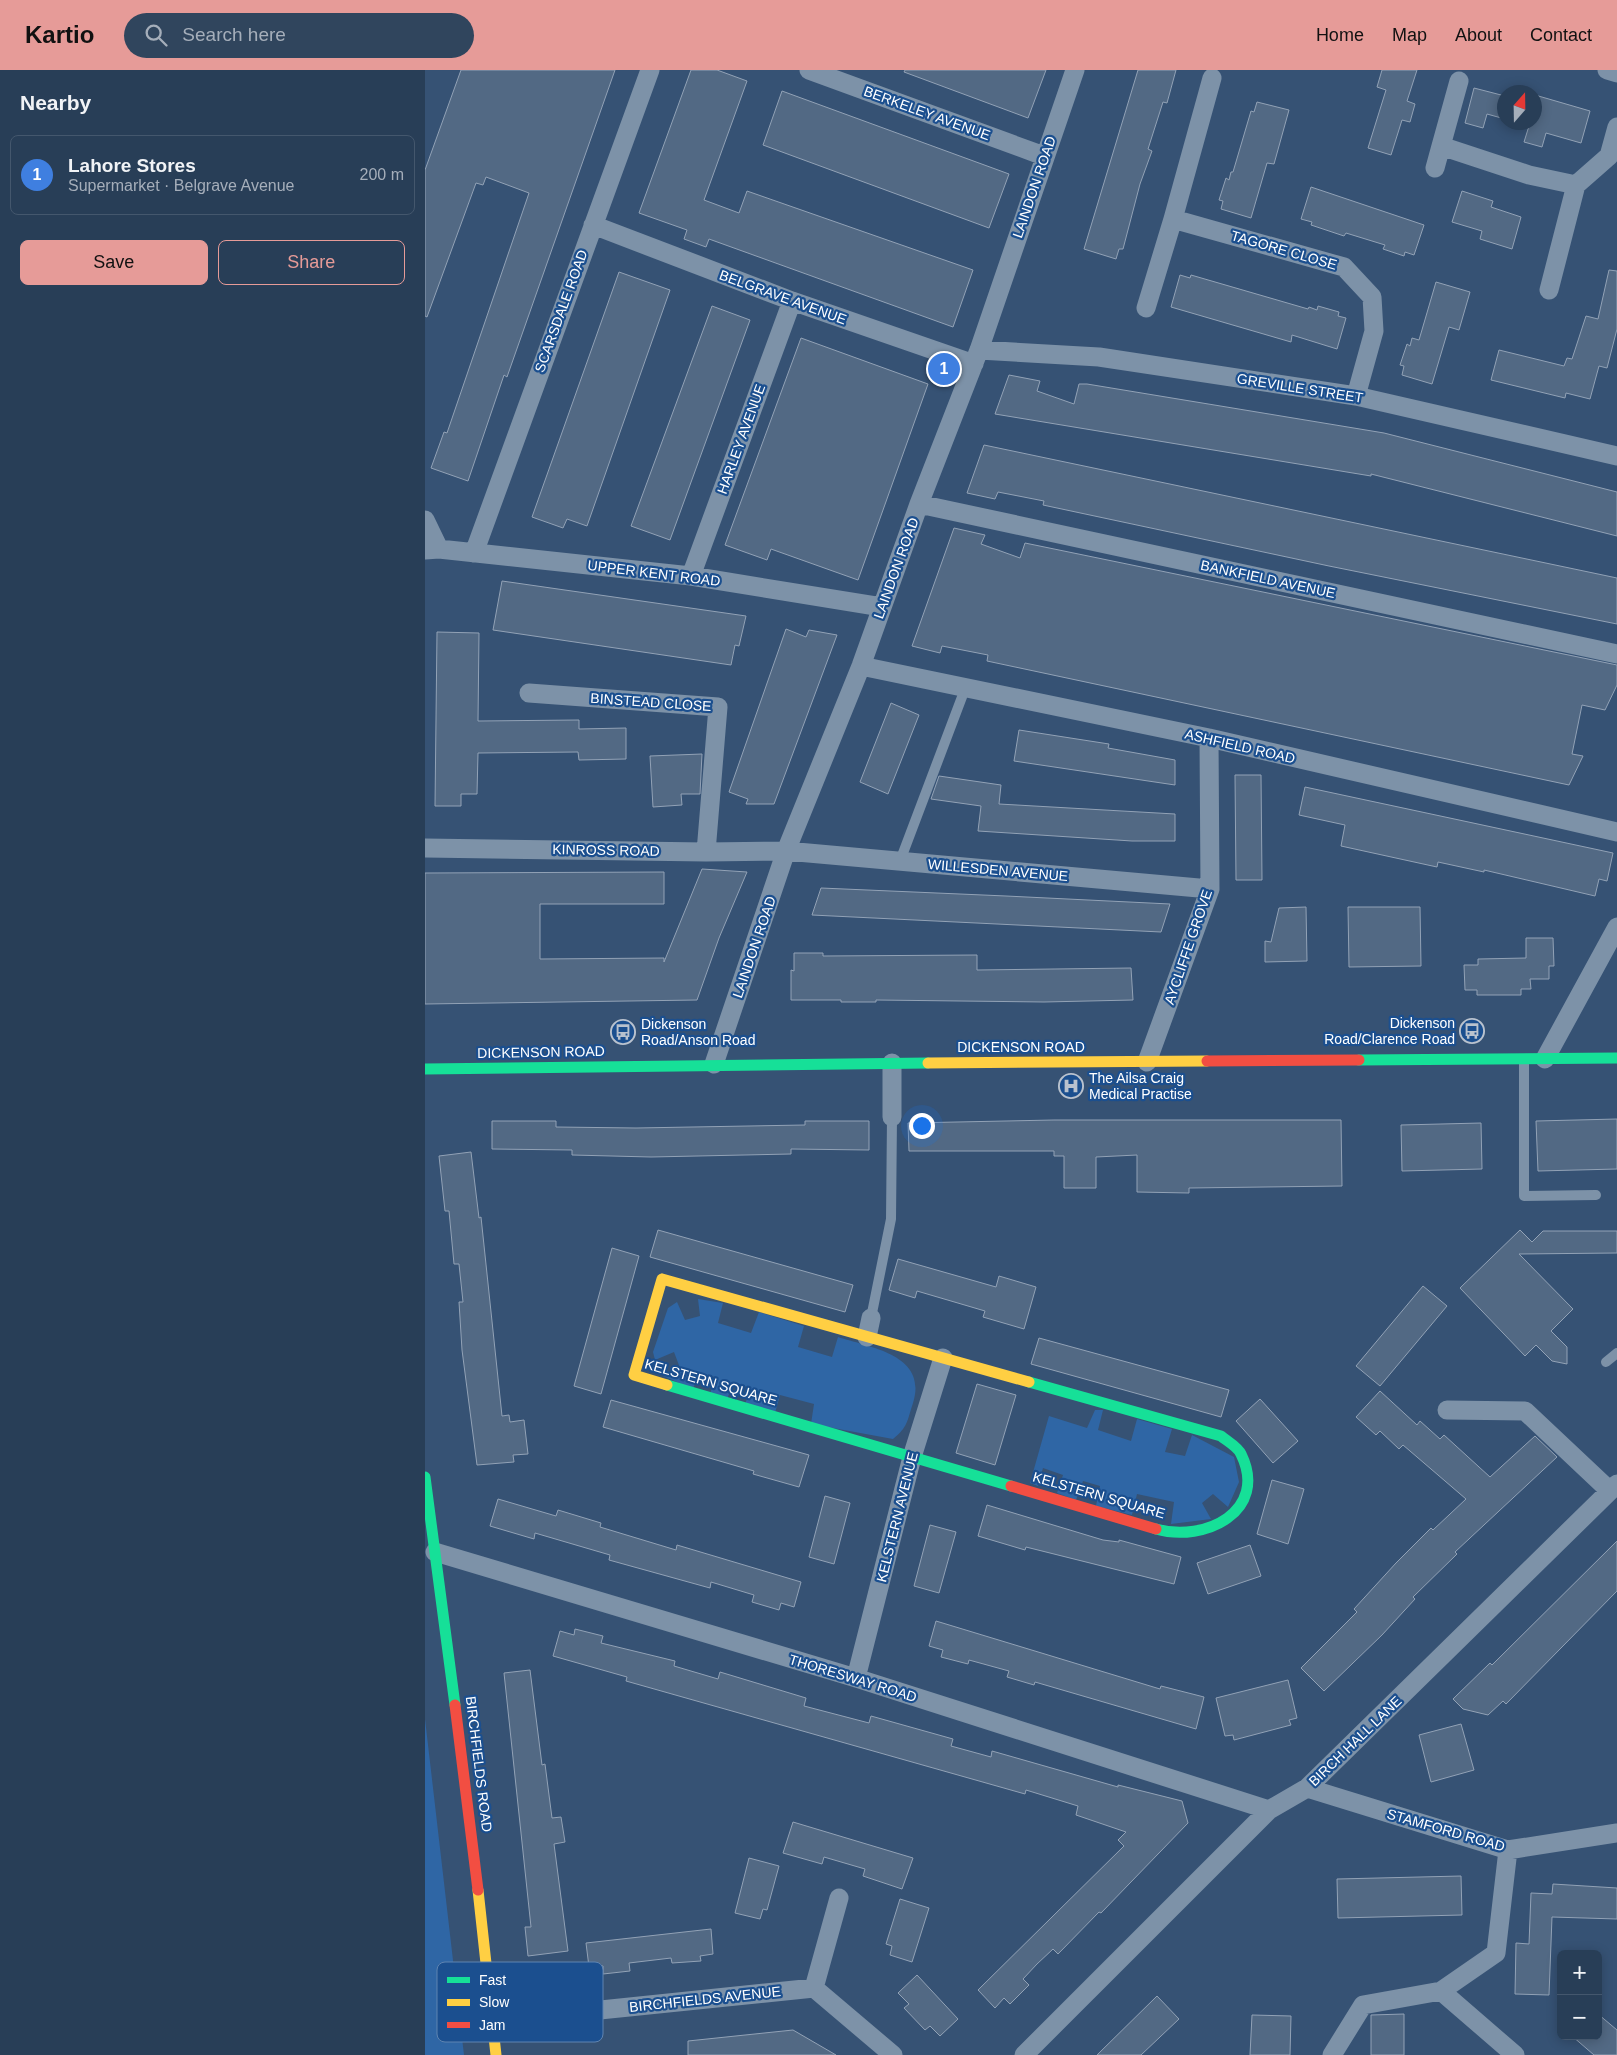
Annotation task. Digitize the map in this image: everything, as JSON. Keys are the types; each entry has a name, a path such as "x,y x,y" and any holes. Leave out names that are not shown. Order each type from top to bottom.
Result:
{"main road":[{"name":"DICKENSON ROAD","path":"425,1069 714,1064 1617,1058"},
{"name":"KELSTERN SQUARE","path":"661,1279 867,1337 1221,1436 1241,1452 1249,1480 1243,1505 1226,1521 1195,1531 1161,1530 634,1375 661,1279"},
{"name":"BIRCHFIELDS ROAD","path":"425,1477 471,1823 486,1962"},
{"name":"BIRCHFIELDS ROAD","path":"495,2042 496,2055"}],"street":[{"name":"SCARSDALE ROAD","path":"474,553 650,70"},
{"name":"BERKELEY AVENUE","path":"809,70 1045,156"},
{"name":"LAINDON ROAD","path":"714,1064 786,851 861,666 919,504 976,357 1075,70"},
{"path":"1607,70 1617,73"},
{"path":"1146,308 1212,78"},
{"path":"1435,168 1459,81"},
{"path":"1549,290 1576,185 1609,156 1617,127"},
{"path":"1441,146 1529,175 1576,185"},
{"name":"TAGORE CLOSE","path":"1173,219 1344,267 1372,297 1374,331 1356,396"},
{"name":"BELGRAVE AVENUE","path":"593,225 792,301 976,357"},
{"name":"HARLEY AVENUE","path":"691,576 792,301"},
{"name":"GREVILLE STREET","path":"976,357 1099,357 1356,396 1616,453"},
{"name":"BANKFIELD AVENUE","path":"919,504 1617,654"},
{"path":"425,520 432,550"},
{"name":"UPPER KENT ROAD","path":"432,550 691,576 882,607"},
{"name":"ASHFIELD ROAD","path":"861,666 1209,738 1617,832"},
{"name":"BINSTEAD CLOSE","path":"529,694 718,707 706,852"},
{"name":"AYCLIFFE GROVE","path":"1147,1062 1211,889 1209,738"},
{"name":"KINROSS ROAD","path":"425,848 706,852 786,851"},
{"name":"WILLESDEN AVENUE","path":"786,851 1211,889"},
{"path":"1545,1059 1617,927"},
{"path":"892,1063 892,1117"},
{"path":"867,1337 871,1318"},
{"name":"KELSTERN AVENUE","path":"856,1678 912,1457 943,1358"},
{"path":"1447,1410 1525,1411 1614,1487"},
{"name":"BIRCH HALL LANE","path":"1024,2055 1269,1810 1307,1788 1614,1487"},
{"name":"THORESWAY ROAD","path":"435,1552 856,1678 1269,1810"},
{"name":"STAMFORD ROAD","path":"1307,1788 1508,1850 1617,1833"},
{"path":"1332,2055 1363,2005 1441,1991 1496,1953 1508,1850"},
{"path":"839,1898 814,1988 893,2055"},
{"name":"BIRCHFIELDS AVENUE","path":"603,2010 814,1988"},
{"path":"1441,1991 1515,2055"}],"lane":[{"path":"900,861 965,689"},
{"path":"1524,1059 1524,1196 1596,1195"},
{"path":"871,1318 891,1219 892,1117"},
{"path":"1606,1362 1617,1354"}],"shaded area":[{"path":"698,1299 723,1303 718,1323 751,1333 759,1312 804,1326 798,1347 832,1357 838,1337 881,1350 894,1356 905,1364 912,1374 915,1387 913,1403 904,1427 893,1439 811,1424 814,1404 780,1395 775,1413 745,1405 750,1388 733,1382 727,1400 710,1394 715,1377 699,1373 693,1389 663,1376 680,1368 674,1352 655,1360 653,1352 668,1308 677,1302 685,1320 700,1316"},
{"path":"1095,1410 1103,1410 1098,1430 1131,1441 1137,1419 1172,1429 1165,1452 1185,1456 1192,1435 1234,1457 1239,1482 1228,1507 1213,1494 1202,1503 1211,1519 1171,1524 1174,1502 1137,1494 1132,1515 1096,1506 1100,1486 1083,1481 1076,1500 1057,1493 1063,1475 1043,1468 1038,1486 1030,1483 1049,1416 1087,1428"},
{"path":"425,1719 453,1962 437,1962 437,2042 462,2042 464,2055 425,2055"}],"building":[{"path":"461,70 615,70 507,377 504,375 468,481 431,468 444,432 447,433 529,193 486,177 483,185 476,183 427,317 425,316 425,170"},
{"path":"691,70 717,70 747,81 704,200 739,213 747,191 973,270 953,327 709,239 706,247 684,239 687,230 639,213"},
{"path":"905,70 1046,70 1028,118 904,72"},
{"path":"1138,70 1176,70 1167,103 1163,102 1148,149 1152,151 1140,184 1123,249 1119,249 1116,259 1084,249"},
{"path":"1382,70 1417,70 1407,101 1415,104 1410,122 1402,120 1391,155 1368,148 1386,90 1377,87"},
{"path":"1474,88 1497,94 1497,117 1487,114 1483,128 1465,123"},
{"path":"782,91 1009,174 989,228 763,145"},
{"path":"1542,97 1590,111 1581,143 1546,133 1542,147 1524,142 1528,130 1542,130"},
{"path":"1257,102 1289,110 1274,164 1267,163 1251,218 1221,209 1223,201 1219,200 1226,178 1229,180 1231,172 1233,172 1251,111 1254,112"},
{"path":"1311,187 1424,225 1414,255 1405,252 1404,256 1383,249 1385,245 1346,233 1344,236 1311,225 1312,222 1301,219"},
{"path":"1462,191 1493,201 1491,207 1521,217 1512,249 1480,239 1482,231 1452,222"},
{"path":"1609,270 1617,271 1617,329 1607,368 1599,366 1590,399 1566,393 1565,398 1491,380 1499,350 1564,366 1567,358 1572,359 1586,316 1598,319"},
{"path":"619,272 670,290 587,526 567,519 563,528 532,517"},
{"path":"1180,275 1190,278 1191,275 1308,309 1309,307 1317,310 1318,306 1339,312 1338,316 1346,318 1337,349 1292,335 1291,342 1171,307"},
{"path":"1436,282 1470,292 1459,330 1449,327 1432,384 1402,375 1404,366 1400,365 1407,344 1410,346 1412,338 1419,340"},
{"path":"712,306 750,320 670,540 631,526"},
{"path":"801,338 928,384 858,580 771,549 767,560 725,545"},
{"path":"1009,375 1040,381 1037,391 1074,404 1079,384 1087,384 1384,433 1617,492 1617,536 1371,474 1371,476 995,414"},
{"path":"984,445 1617,578 1617,624 1329,566 1043,505 1044,501 998,492 995,499 967,493"},
{"path":"954,528 985,535 981,544 1020,558 1025,543 1617,665 1617,685 1605,710 1582,705 1572,754 1583,756 1569,785 987,661 988,655 942,646 940,653 912,646"},
{"path":"502,581 746,616 739,646 735,645 731,665 493,630"},
{"path":"786,629 806,637 809,630 837,635 774,804 746,804 748,799 729,792"},
{"path":"437,632 479,633 478,721 579,720 579,729 626,728 626,759 579,760 578,752 478,753 477,794 461,794 461,806 435,806"},
{"path":"891,703 919,715 888,794 860,782"},
{"path":"1019,730 1109,744 1108,748 1175,760 1175,785 1014,761"},
{"path":"702,754 700,794 681,794 682,805 653,807 650,756"},
{"path":"1235,775 1261,775 1262,880 1236,880"},
{"path":"939,776 1001,785 999,804 1175,814 1175,841 1132,841 978,831 981,806 931,799"},
{"path":"1305,787 1613,853 1607,881 1599,879 1595,896 1484,870 1484,872 1438,862 1437,867 1341,846 1345,825 1299,815"},
{"path":"702,869 747,872 719,938 697,1000 425,1004 425,873 664,872 664,904 540,904 540,959 664,958 664,962"},
{"path":"821,888 1170,904 1161,932 812,915"},
{"path":"1306,907 1307,961 1265,962 1265,941 1271,942 1279,908"},
{"path":"1348,907 1420,907 1421,966 1349,967"},
{"path":"1526,938 1553,938 1554,966 1549,966 1549,979 1530,979 1531,989 1521,989 1521,995 1477,995 1477,990 1465,990 1464,965 1478,965 1478,959 1526,958"},
{"path":"794,953 823,953 823,956 977,955 977,970 1131,968 1133,1000 1044,1002 876,1000 876,1002 841,1002 841,1000 791,1000 791,970 794,971"},
{"path":"1617,1119 1617,1169 1538,1171 1536,1121"},
{"path":"1054,1120 1341,1120 1342,1186 1189,1188 1189,1193 1137,1192 1137,1155 1096,1157 1096,1188 1064,1188 1064,1156 1054,1156 1054,1151 909,1151 908,1123"},
{"path":"492,1121 556,1121 556,1127 636,1128 805,1125 805,1121 869,1121 869,1150 791,1149 791,1154 651,1157 572,1155 572,1150 492,1149"},
{"path":"1481,1123 1482,1169 1402,1171 1401,1125"},
{"path":"471,1152 479,1218 481,1217 502,1416 509,1415 510,1422 524,1420 528,1454 513,1455 514,1462 477,1465 462,1350 459,1302 463,1302 459,1264 454,1264 449,1211 445,1211 439,1156"},
{"path":"658,1230 853,1285 845,1312 650,1257"},
{"path":"1520,1230 1532,1242 1543,1231 1617,1231 1617,1253 1519,1254 1573,1309 1551,1331 1567,1347 1567,1364 1552,1361 1536,1345 1525,1356 1460,1288"},
{"path":"612,1248 639,1256 601,1394 574,1386"},
{"path":"898,1259 996,1287 999,1276 1036,1287 1024,1329 983,1317 985,1311 917,1291 915,1298 889,1290"},
{"path":"1423,1286 1447,1306 1380,1386 1356,1366"},
{"path":"1039,1338 1229,1390 1221,1417 1031,1364"},
{"path":"977,1384 1016,1395 995,1465 956,1453"},
{"path":"1380,1391 1417,1425 1420,1421 1440,1439 1444,1435 1490,1477 1535,1436 1557,1457 1455,1552 1457,1554 1413,1597 1415,1599 1382,1635 1324,1691 1301,1668 1357,1612 1354,1609 1396,1563 1431,1528 1433,1530 1466,1499 1403,1445 1399,1449 1380,1431 1376,1435 1356,1417"},
{"path":"1260,1399 1298,1441 1273,1463 1236,1421"},
{"path":"611,1400 809,1455 799,1487 753,1474 754,1471 603,1427"},
{"path":"1272,1480 1304,1489 1288,1544 1257,1534"},
{"path":"825,1496 850,1503 834,1564 809,1557"},
{"path":"498,1499 556,1516 558,1510 601,1523 600,1527 676,1550 677,1545 801,1582 794,1607 781,1603 779,1610 752,1602 754,1595 711,1582 710,1588 609,1560 610,1555 535,1533 534,1539 490,1526"},
{"path":"987,1505 1103,1540 1119,1542 1119,1540 1181,1557 1174,1584 1026,1547 1025,1550 978,1536"},
{"path":"930,1525 956,1532 939,1593 914,1586"},
{"path":"1617,1541 1617,1591 1506,1704 1503,1701 1488,1715 1463,1709 1453,1699 1490,1663 1492,1665"},
{"path":"1250,1545 1261,1576 1208,1594 1197,1563"},
{"path":"936,1621 1160,1689 1161,1686 1204,1697 1196,1729 1035,1682 1034,1685 1007,1677 1009,1671 969,1660 968,1664 941,1657 943,1650 929,1646"},
{"path":"575,1629 603,1636 601,1643 675,1661 674,1666 718,1679 720,1672 806,1698 804,1706 869,1723 871,1716 953,1739 951,1746 991,1757 992,1751 1118,1787 1118,1785 1182,1801 1188,1823 1101,1913 1099,1912 1058,1954 1053,1949 1037,1964 1023,1979 1029,1985 1010,2004 1004,1998 995,2008 978,1990 1124,1846 1118,1840 1126,1832 1076,1815 1078,1806 1026,1790 1025,1794 626,1681 627,1677 553,1656 560,1631 574,1635"},
{"path":"530,1670 542,1765 545,1764 552,1818 561,1817 565,1842 554,1844 568,1951 528,1956 525,1927 531,1927 504,1673"},
{"path":"1288,1680 1297,1718 1289,1720 1291,1725 1234,1740 1233,1735 1225,1736 1216,1698"},
{"path":"1461,1724 1474,1770 1431,1782 1419,1735"},
{"path":"793,1822 913,1858 902,1889 863,1876 865,1869 824,1857 822,1864 783,1853"},
{"path":"749,1858 779,1866 767,1910 763,1909 760,1919 735,1913"},
{"path":"1461,1876 1462,1915 1338,1918 1337,1879"},
{"path":"1553,1884 1617,1888 1617,1919 1552,1917 1549,1995 1515,1994 1516,1943 1529,1944 1531,1893 1552,1894"},
{"path":"900,1899 929,1908 912,1962 890,1955 892,1946 886,1944"},
{"path":"711,1929 713,1954 700,1956 701,1961 672,1963 671,1958 629,1963 630,1971 603,1974 603,1962 588,1962 586,1943"},
{"path":"917,1975 958,2019 940,2036 930,2026 925,2030 904,2008 909,2004 898,1993"},
{"path":"1157,1996 1179,2019 1141,2055 1097,2055"},
{"path":"1404,2014 1404,2055 1371,2055 1371,2015"},
{"path":"1252,2015 1291,2016 1290,2055 1250,2055"},
{"path":"1602,2017 1617,2030 1617,2055 1594,2055 1577,2040 1602,2040"},
{"path":"793,2030 836,2055 688,2055 688,2041"}],"traffic: fast":[{"path":"1359,1060 1617,1058"},
{"path":"425,1069 928,1063"},
{"path":"1029,1382 1221,1436 1237,1449 1241,1454 1247,1474 1246,1492 1239,1506 1227,1518 1212,1526 1194,1531 1175,1532 1156,1529"},
{"path":"667,1385 1011,1486"},
{"path":"425,1477 455,1705"}],"traffic: slow":[{"path":"928,1063 1207,1061"},
{"path":"662,1279 1029,1382"},
{"path":"662,1279 634,1375 667,1385"},
{"path":"478,1890 486,1962"},
{"path":"495,2042 496,2055"}],"traffic: jam":[{"path":"1207,1061 1359,1060"},
{"path":"1011,1486 1156,1529"},
{"path":"455,1705 478,1890"}],"place":[{"name":"Lahore Stores","path":"944,369"},
{"name":"Dickenson Road/Clarence Road","path":"1472,1031"},
{"name":"Dickenson Road/Anson Road","path":"623,1032"},
{"name":"The Ailsa Craig Medical Practise","path":"1071,1086"}]}
